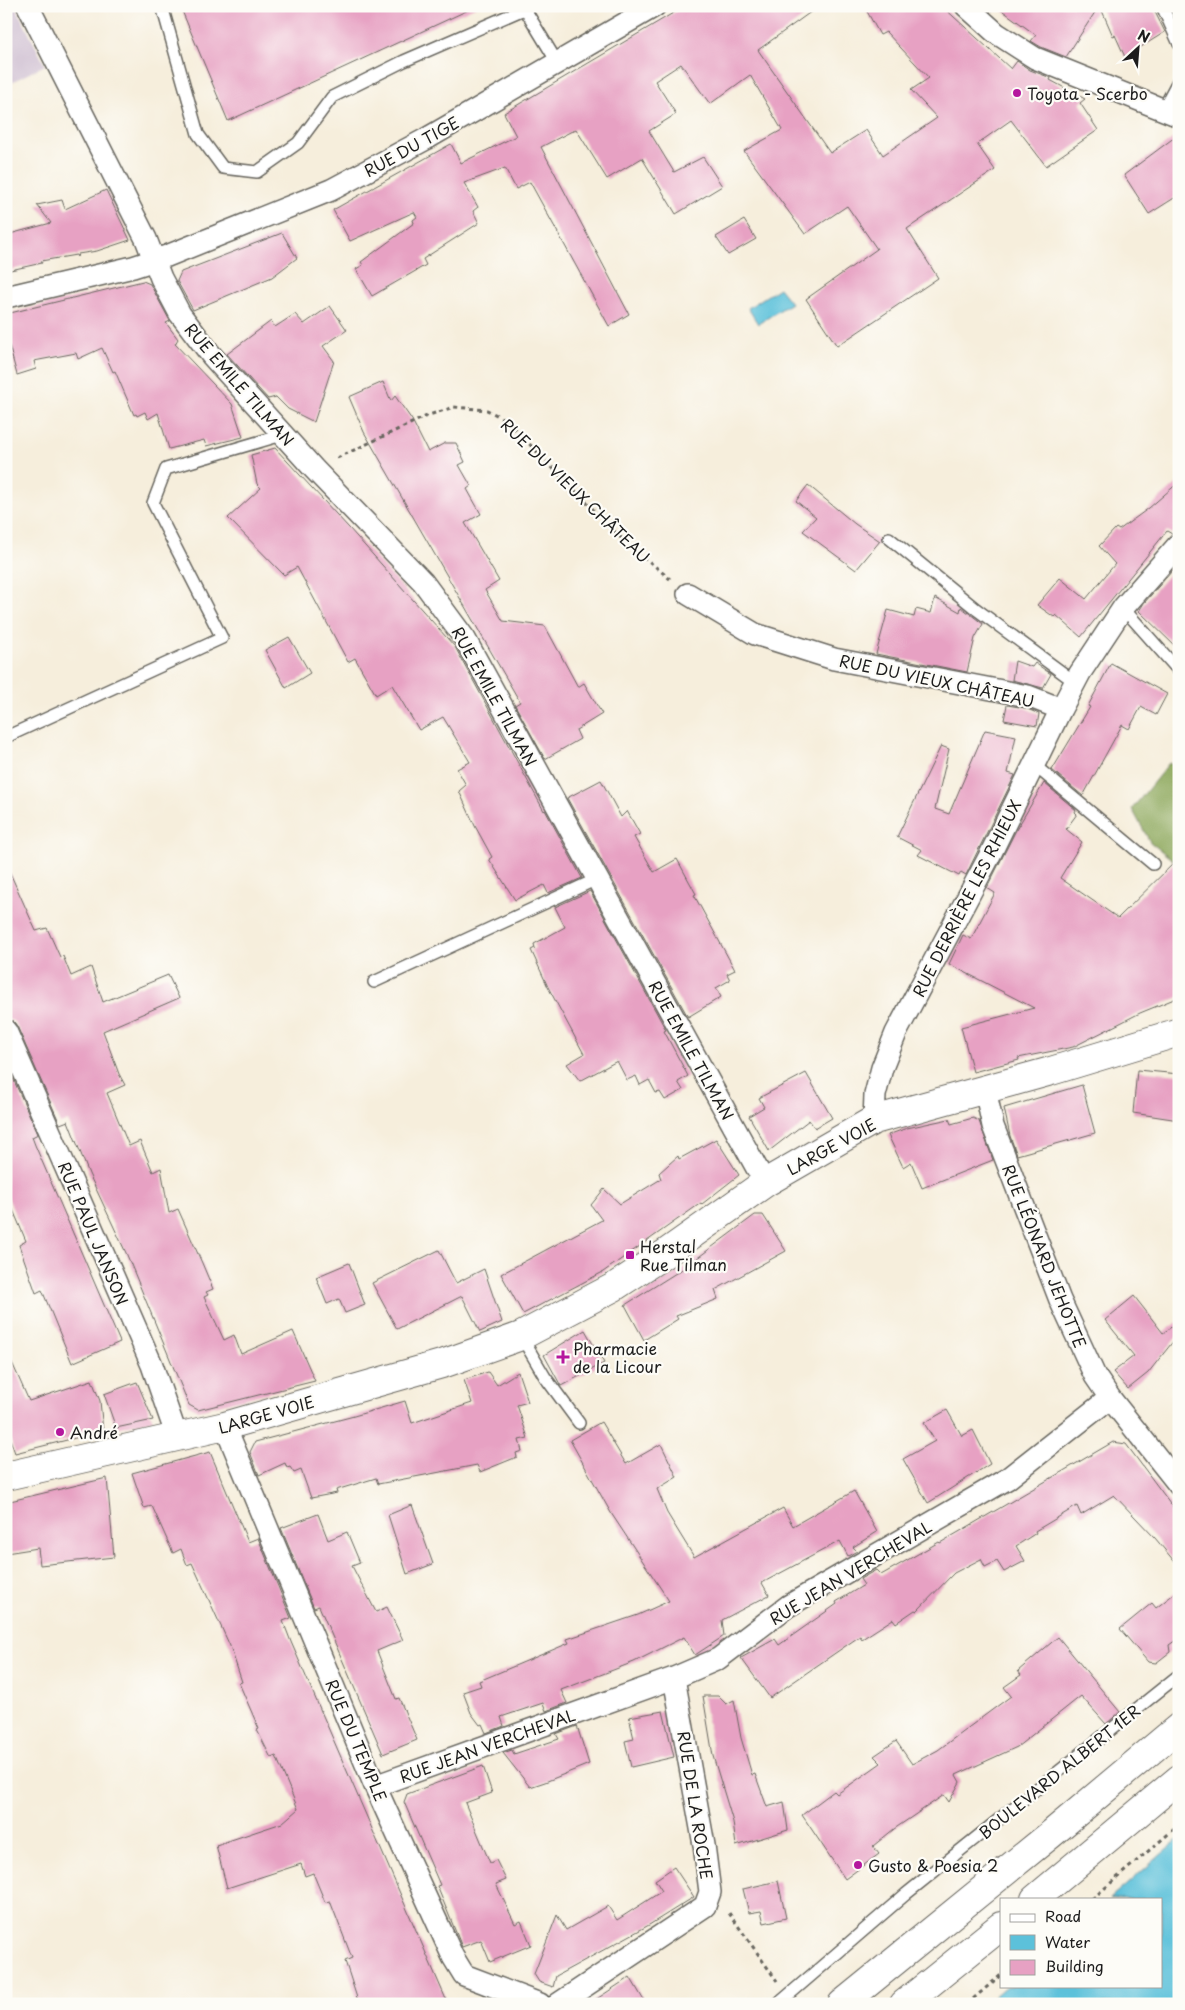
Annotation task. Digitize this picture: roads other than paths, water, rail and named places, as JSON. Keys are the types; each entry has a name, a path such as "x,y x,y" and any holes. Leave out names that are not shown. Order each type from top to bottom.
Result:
{"street":[{"name":"RUE EMILE TILMAN","path":"28,6 146,239 161,278 180,314 212,356 282,435 423,582 460,631 765,1183"},
{"name":"RUE DU TIGE","path":"6,297 133,267 331,190 426,139 655,6"},
{"path":"966,6 996,33 1036,58 1171,113"},
{"name":"RUE DERRIÈRE LES RHIEUX","path":"874,1120 875,1095 882,1068 896,1033 988,859 1075,682 1123,608 1179,544"},
{"name":"RUE DU VIEUX CHÂTEAU","path":"688,594 755,634 834,659 1028,696 1061,709"},
{"name":"RUE PAUL JANSON","path":"6,1030 152,1365 178,1437"},
{"name":"LARGE VOIE","path":"6,1476 225,1426 445,1363 521,1336 614,1287 765,1183 874,1120 985,1090 1178,1033"},
{"name":"RUE LÉONARD JEHOTTE","path":"985,1090 993,1126 1060,1300 1095,1376 1110,1398 1179,1485"},
{"name":"RUE JEAN VERCHEVAL","path":"375,1786 674,1678 718,1659 788,1606 1008,1479 1110,1398"},
{"name":"RUE DU TEMPLE","path":"225,1426 375,1786 453,1957 464,1975 540,2004"},
{"name":"RUE DE LA ROCHE","path":"558,2004 704,1906 710,1892 704,1845 674,1678"},
{"path":"842,2004 1050,1836 1179,1727"},
{"path":"1036,1898 1179,1779"},
{"path":"904,2004 1000,1927"}],"lane":[{"path":"162,6 198,134 223,168 257,172 298,143 332,97 404,61 523,8 558,62"},
{"path":"1162,6 1179,44"},
{"path":"1171,113 1179,79"},
{"path":"6,737 222,638 154,502 166,469 282,435"},
{"path":"888,538 983,614 1075,682"},
{"path":"1123,608 1179,671"},
{"path":"1034,765 1153,864"},
{"path":"374,982 597,879"},
{"path":"521,1336 545,1377 578,1423"},
{"name":"BOULEVARD ALBERT 1ER","path":"778,2004 906,1894 1179,1675"}],"water":[{"path":"779,288 791,303 758,324 748,308"},
{"path":"1179,1839 1179,2004 985,2004 1004,1988 1162,1988 1162,1898 1111,1898"}],"place":[{"name":"Toyota - Scerbo","path":"1017,93"},
{"name":"Herstal Rue Tilman","path":"630,1255"},
{"name":"Pharmacie de la Licour","path":"563,1357"},
{"name":"André","path":"60,1432"},
{"name":"Gusto & Poesia 2","path":"858,1865"}]}
